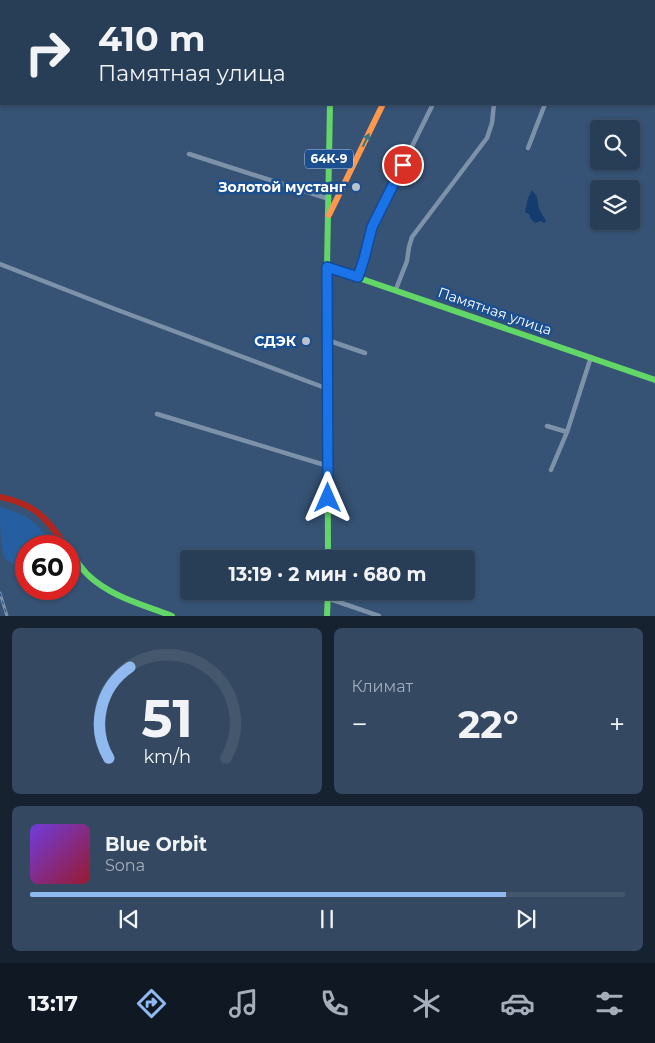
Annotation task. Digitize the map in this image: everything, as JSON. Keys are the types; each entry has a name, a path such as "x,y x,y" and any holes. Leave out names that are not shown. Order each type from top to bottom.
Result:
{"main road":[{"name":"64К-9","path":"328,550 327,267 330,105"},
{"path":"329,215 384,105"},
{"name":"Памятная улица","path":"327,267 396,289 655,380"},
{"path":"0,497 28,505 49,522 58,535"},
{"path":"80,566 103,587 172,616"},
{"path":"327,616 328,600"}],"street":[{"path":"358,277 372,227 433,105"},
{"path":"396,289 407,261 412,237 487,138 492,123 494,105"},
{"path":"528,148 544,105"},
{"path":"189,154 329,199"},
{"path":"0,264 114,310 328,389"},
{"path":"328,340 365,353"},
{"path":"551,470 567,432 591,357"},
{"path":"158,414 328,466"},
{"path":"547,426 567,432"},
{"path":"340,600 379,616"}],"shaded area":[{"path":"532,190 537,197 539,209 546,221 544,223 541,221 535,223 530,218 530,215 525,212"},
{"path":"0,507 16,512 31,520 45,535 15,535 15,564 7,560 3,553"}],"railway":[{"path":"0,593 7,616"}],"traffic: fast":[{"path":"328,550 327,267 330,105"},
{"path":"327,267 655,380"},
{"path":"80,566 97,583 117,595 172,616"},
{"path":"327,616 328,600"}],"traffic: slow":[{"path":"329,215 383,105"}],"traffic: jam":[{"path":"0,497 32,508 46,520 58,535"}],"place":[{"name":"Золотой мустанг","path":"356,187"},
{"name":"СДЭК","path":"306,341"}],"route":[{"path":"328,498 327,267 358,277 372,227 403,165"}]}
